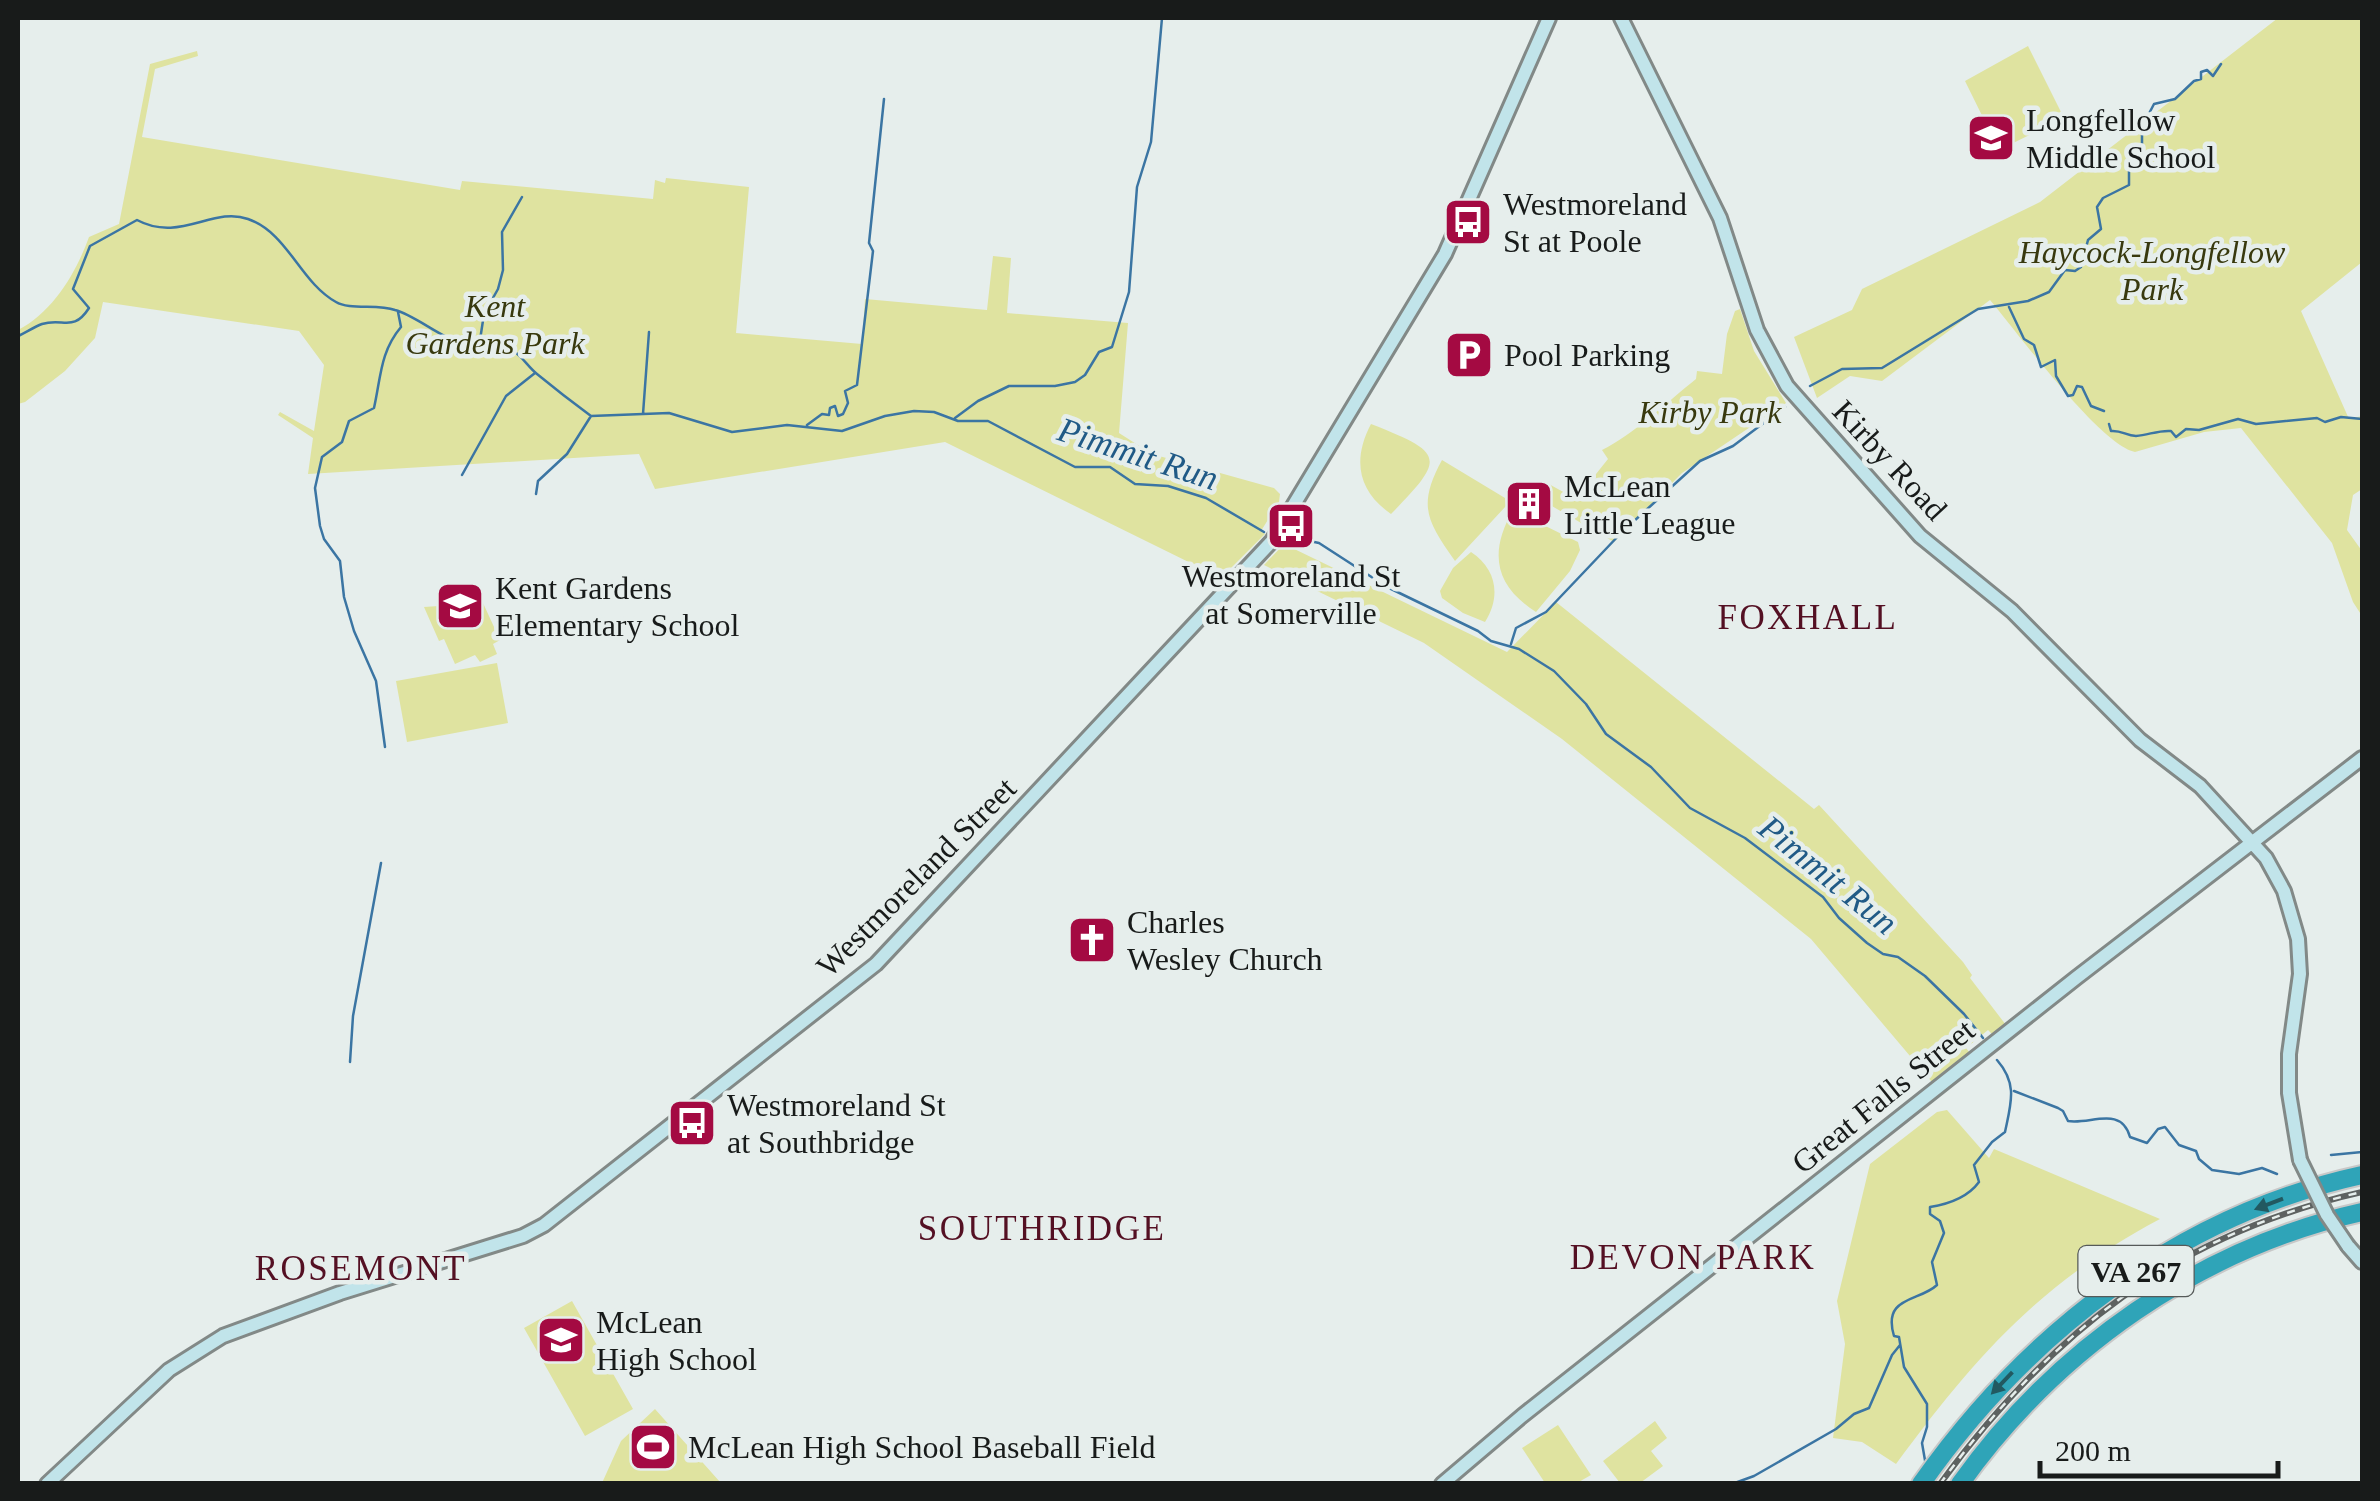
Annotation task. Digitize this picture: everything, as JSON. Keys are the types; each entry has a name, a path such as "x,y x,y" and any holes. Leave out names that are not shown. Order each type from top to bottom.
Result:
{"highway":[{"name":"VA 267","path":"1921,1484 1993,1392 2043,1342 2145,1264 2256,1209 2362,1176"},
{"name":"VA 267","path":"1961,1482 2002,1430 2064,1367 2146,1304 2202,1271 2256,1246 2362,1212"}],"main road":[{"name":"Westmoreland Street","path":"47,1484 164,1375 224,1336 331,1296 544,1226 888,953 1272,541 1445,254 1549,18"},
{"name":"Kirby Road","path":"1621,18 1720,218 1757,330 1787,386 1920,536 2012,611 2140,740 2200,786 2254,842 2284,891 2298,939 2300,974 2288,1093 2300,1160 2327,1215 2362,1262"},
{"name":"Great Falls Street","path":"1442,1484 1570,1377 2362,758"}],"green space":[{"name":"Haycock-Longfellow Park","path":"2278,18 2362,18 2362,262 2301,311 2349,419 2362,416 2362,489 2353,495 2347,530 2362,551 2362,616 2353,602 2332,543 2241,428 2204,432 2135,452 2120,445 2081,409 1990,300 1882,381 1850,376 1817,398 1794,337 1852,310 1862,289 2040,202"},
{"path":"2028,46 2064,118 1999,150 1965,81"},
{"name":"Kent Gardens Park","path":"197,51 198,56 155,69 142,137 460,190 462,181 653,199 655,180 665,183 666,178 749,187 736,333 862,344 865,299 987,310 993,256 1011,258 1007,313 1128,323 1119,433 1152,454 1274,488 1280,494 1279,502 1261,531 1265,534 1221,578 945,442 655,489 639,454 308,474 313,438 278,415 280,412 314,431 324,365 299,331 103,302 95,338 65,371 18,404 18,330 42,313 62,290 89,237 119,224 150,64"},
{"name":"Kirby Park","path":"1740,309 1754,351 1786,403 1682,473 1614,542 1538,498 1547,483 1576,499 1608,459 1602,450 1662,408 1696,379 1697,371 1722,374 1727,334 1735,311"},
{"path":"1371,424 1413,442 1429,459 1421,480 1391,514 1371,495 1361,474 1361,450"},
{"path":"1442,460 1505,498 1506,506 1455,561 1429,513 1430,490"},
{"path":"1513,510 1578,542 1580,550 1570,571 1536,612 1511,591 1500,567 1501,540"},
{"path":"1284,544 1507,652 1556,602 1814,809 1819,805 1963,962 1972,975 1970,978 2006,1025 1993,1035 1988,1030 1966,1048 1970,1053 1932,1082 1811,939 1562,739 1424,643 1264,565"},
{"path":"1471,552 1486,567 1494,584 1493,603 1485,622 1463,613 1442,598 1440,591 1453,568"},
{"path":"483,603 500,640 493,644 497,654 480,662 475,655 455,664 444,639 439,641 424,607"},
{"path":"497,663 508,723 407,742 396,681"},
{"path":"1947,1110 1989,1158 1994,1149 2160,1219 2079,1269 2013,1325 1954,1389 1896,1464 1862,1442 1833,1438 1845,1344 1837,1301 1870,1164 1937,1112"},
{"path":"572,1301 633,1409 585,1436 524,1328"},
{"name":"McLean High School Baseball Field","path":"655,1409 721,1483 602,1483 621,1441"},
{"path":"1655,1421 1667,1438 1651,1451 1663,1466 1640,1483 1620,1483 1603,1461"},
{"path":"1558,1425 1591,1475 1577,1483 1545,1483 1522,1448"}],"waterway":[{"path":"955,418 1009,386 1075,382 1085,375 1099,352 1112,347 1129,292 1137,187 1151,142 1162,18"},
{"path":"1810,386 1842,369 1882,368 1978,309 2028,301 2049,292 2065,270 2081,267 2088,240 2101,229 2097,207 2103,198 2129,185 2129,162 2142,156 2142,127 2154,104 2175,99 2201,79 2201,72 2207,70 2213,76 2221,64"},
{"path":"807,425 822,414 829,415 830,408 835,406 838,416 843,414 848,403 845,391 857,385 873,251 869,243 884,99"},
{"path":"480,340 484,314 503,270 502,232 522,197"},
{"name":"Pimmit Run","path":"18,336 42,324 73,322 83,316 89,308 73,289 90,246 137,220 168,228 235,216 274,235 313,283 336,302 395,310 456,341 509,348 591,416 669,413 732,432 787,425 842,431 914,411 934,412 958,421 988,421 1075,467 1110,467 1135,484 1168,486 1206,498 1264,532"},
{"path":"2009,307 2024,339 2034,345 2041,367 2055,360 2056,376 2068,396 2073,395 2077,386 2082,387 2091,406 2104,411"},
{"path":"385,747 376,681 354,631 344,597 340,561 324,539 315,488 322,457 342,442 349,421 374,408 385,355 401,327 398,312"},
{"path":"643,414 649,332"},
{"path":"462,475 506,396 535,373"},
{"path":"1511,644 1516,628 1546,612 1622,532 1700,461 1733,446 1785,407"},
{"path":"536,494 538,481 567,454 591,416"},
{"path":"2109,424 2111,431 2133,436 2171,431 2176,437 2186,429 2199,430 2238,419 2256,424 2317,418 2325,422 2341,417 2362,419"},
{"name":"Pimmit Run","path":"1286,542 1300,539 1319,543 1387,587 1491,641 1519,649 1554,671 1586,704 1606,734 1651,767 1690,808 1745,838 1823,897 1867,943 1883,954 1898,957 1925,976 1983,1038"},
{"path":"350,1062 353,1016 381,863"},
{"name":"Pimmit Run","path":"1926,1466 1922,1443 1927,1404 1904,1367 1899,1337 1894,1336 1893,1314 1904,1302 1937,1285 1932,1262 1944,1233 1940,1221 1930,1214 1930,1207 1958,1199 1975,1187 1979,1182 1974,1165 2005,1132 2010,1086 1997,1060"},
{"path":"2014,1091 2058,1108 2068,1121 2104,1118 2120,1122 2130,1137 2147,1143 2158,1129 2165,1127 2179,1145 2196,1151 2212,1170 2239,1174 2262,1168 2277,1174"},
{"path":"2331,1155 2362,1152"},
{"path":"1732,1484 1754,1476 1869,1408 1900,1345"}],"railway":[{"path":"1940,1484 2027,1380 2073,1336 2123,1297 2176,1263 2233,1234 2295,1210 2362,1192"}],"place":[{"name":"Longfellow Middle School","path":"1991,138"},
{"name":"Westmoreland St at Poole","path":"1468,222"},
{"name":"Pool Parking","path":"1469,355"},
{"name":"McLean Little League","path":"1529,504"},
{"name":"Westmoreland St at Somerville","path":"1291,526"},
{"name":"Kent Gardens Elementary School","path":"460,606"},
{"name":"Charles Wesley Church","path":"1092,940"},
{"name":"Westmoreland St at Southbridge","path":"692,1123"},
{"name":"McLean High School","path":"561,1340"},
{"name":"McLean High School Baseball Field","path":"653,1447"}],"district":[{"name":"FOXHALL","path":"1808,617"},
{"name":"SOUTHRIDGE","path":"1042,1228"},
{"name":"DEVON PARK","path":"1693,1257"},
{"name":"ROSEMONT","path":"361,1268"}]}
